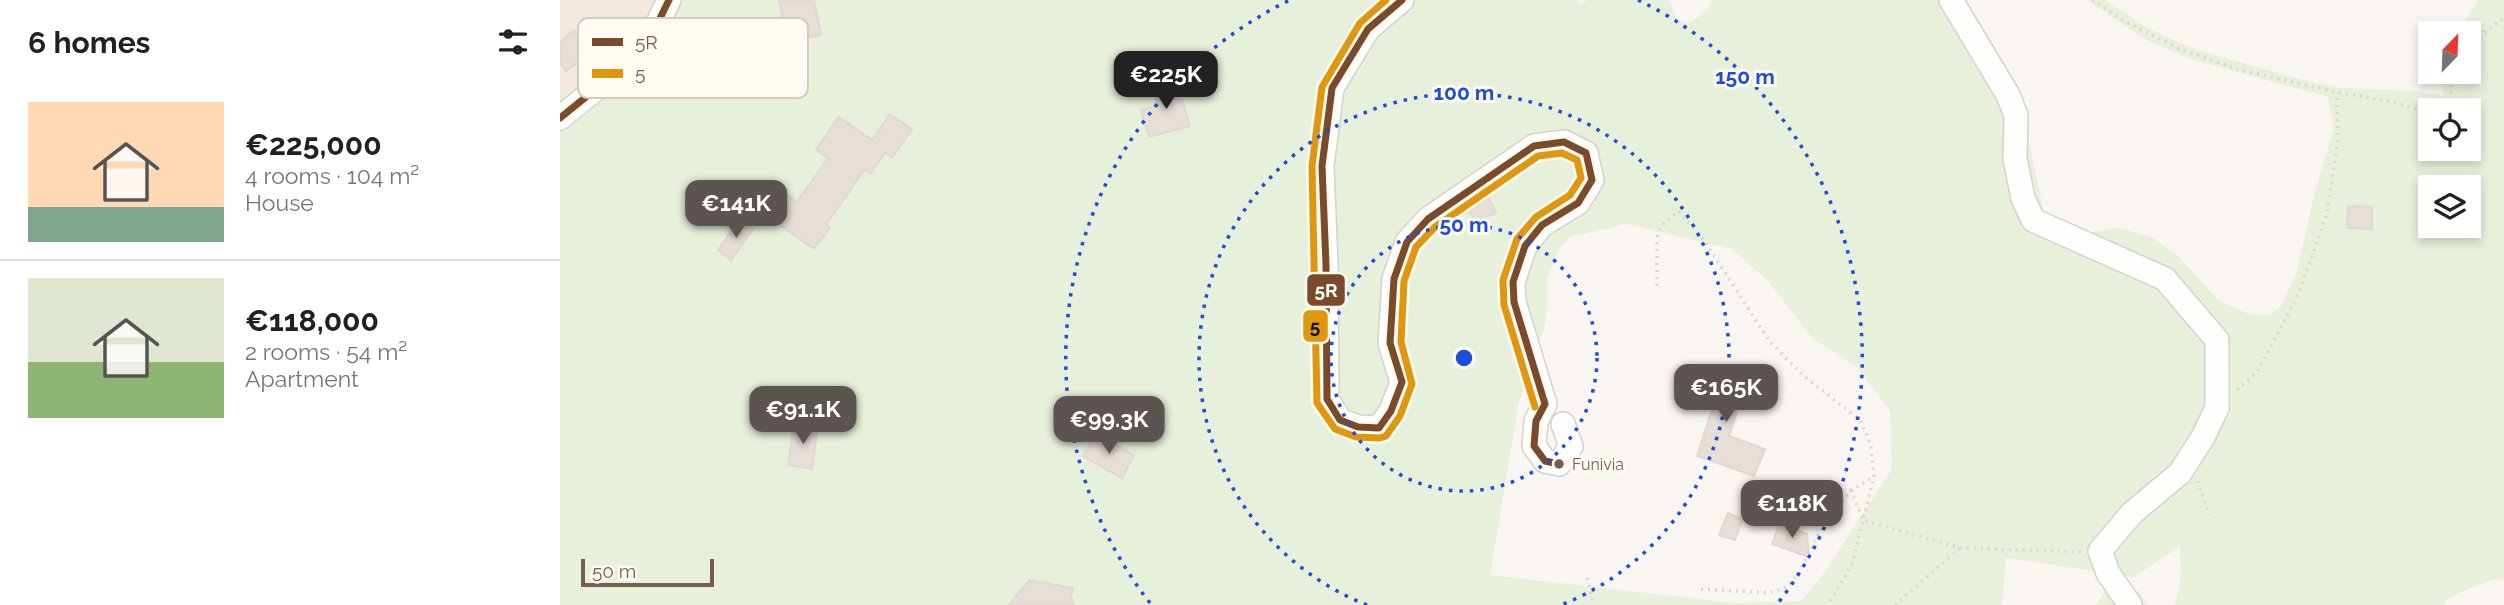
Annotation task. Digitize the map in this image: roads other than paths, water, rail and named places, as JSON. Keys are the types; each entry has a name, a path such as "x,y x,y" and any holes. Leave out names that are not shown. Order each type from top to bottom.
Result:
{"street":[{"path":"660,18 669,0"},
{"path":"1402,0 1368,29 1332,89 1322,166 1327,399 1340,420 1358,427 1378,428 1391,411 1402,382 1390,343 1394,279 1407,242 1429,219 1535,146 1564,142 1586,153 1592,180 1578,203 1542,225 1525,247 1513,282 1514,302 1545,404 1536,421 1534,446 1545,461 1559,464 1574,449 1563,424"},
{"path":"1951,0 2008,95 2016,115 2015,159 2023,198 2033,220 2165,279 2217,340 2217,408 2191,456 2180,473 2132,513 2101,551 2108,573 2130,605"},
{"path":"560,118 584,98"}],"place":[{"name":"Funivia","path":"1559,464"}]}
